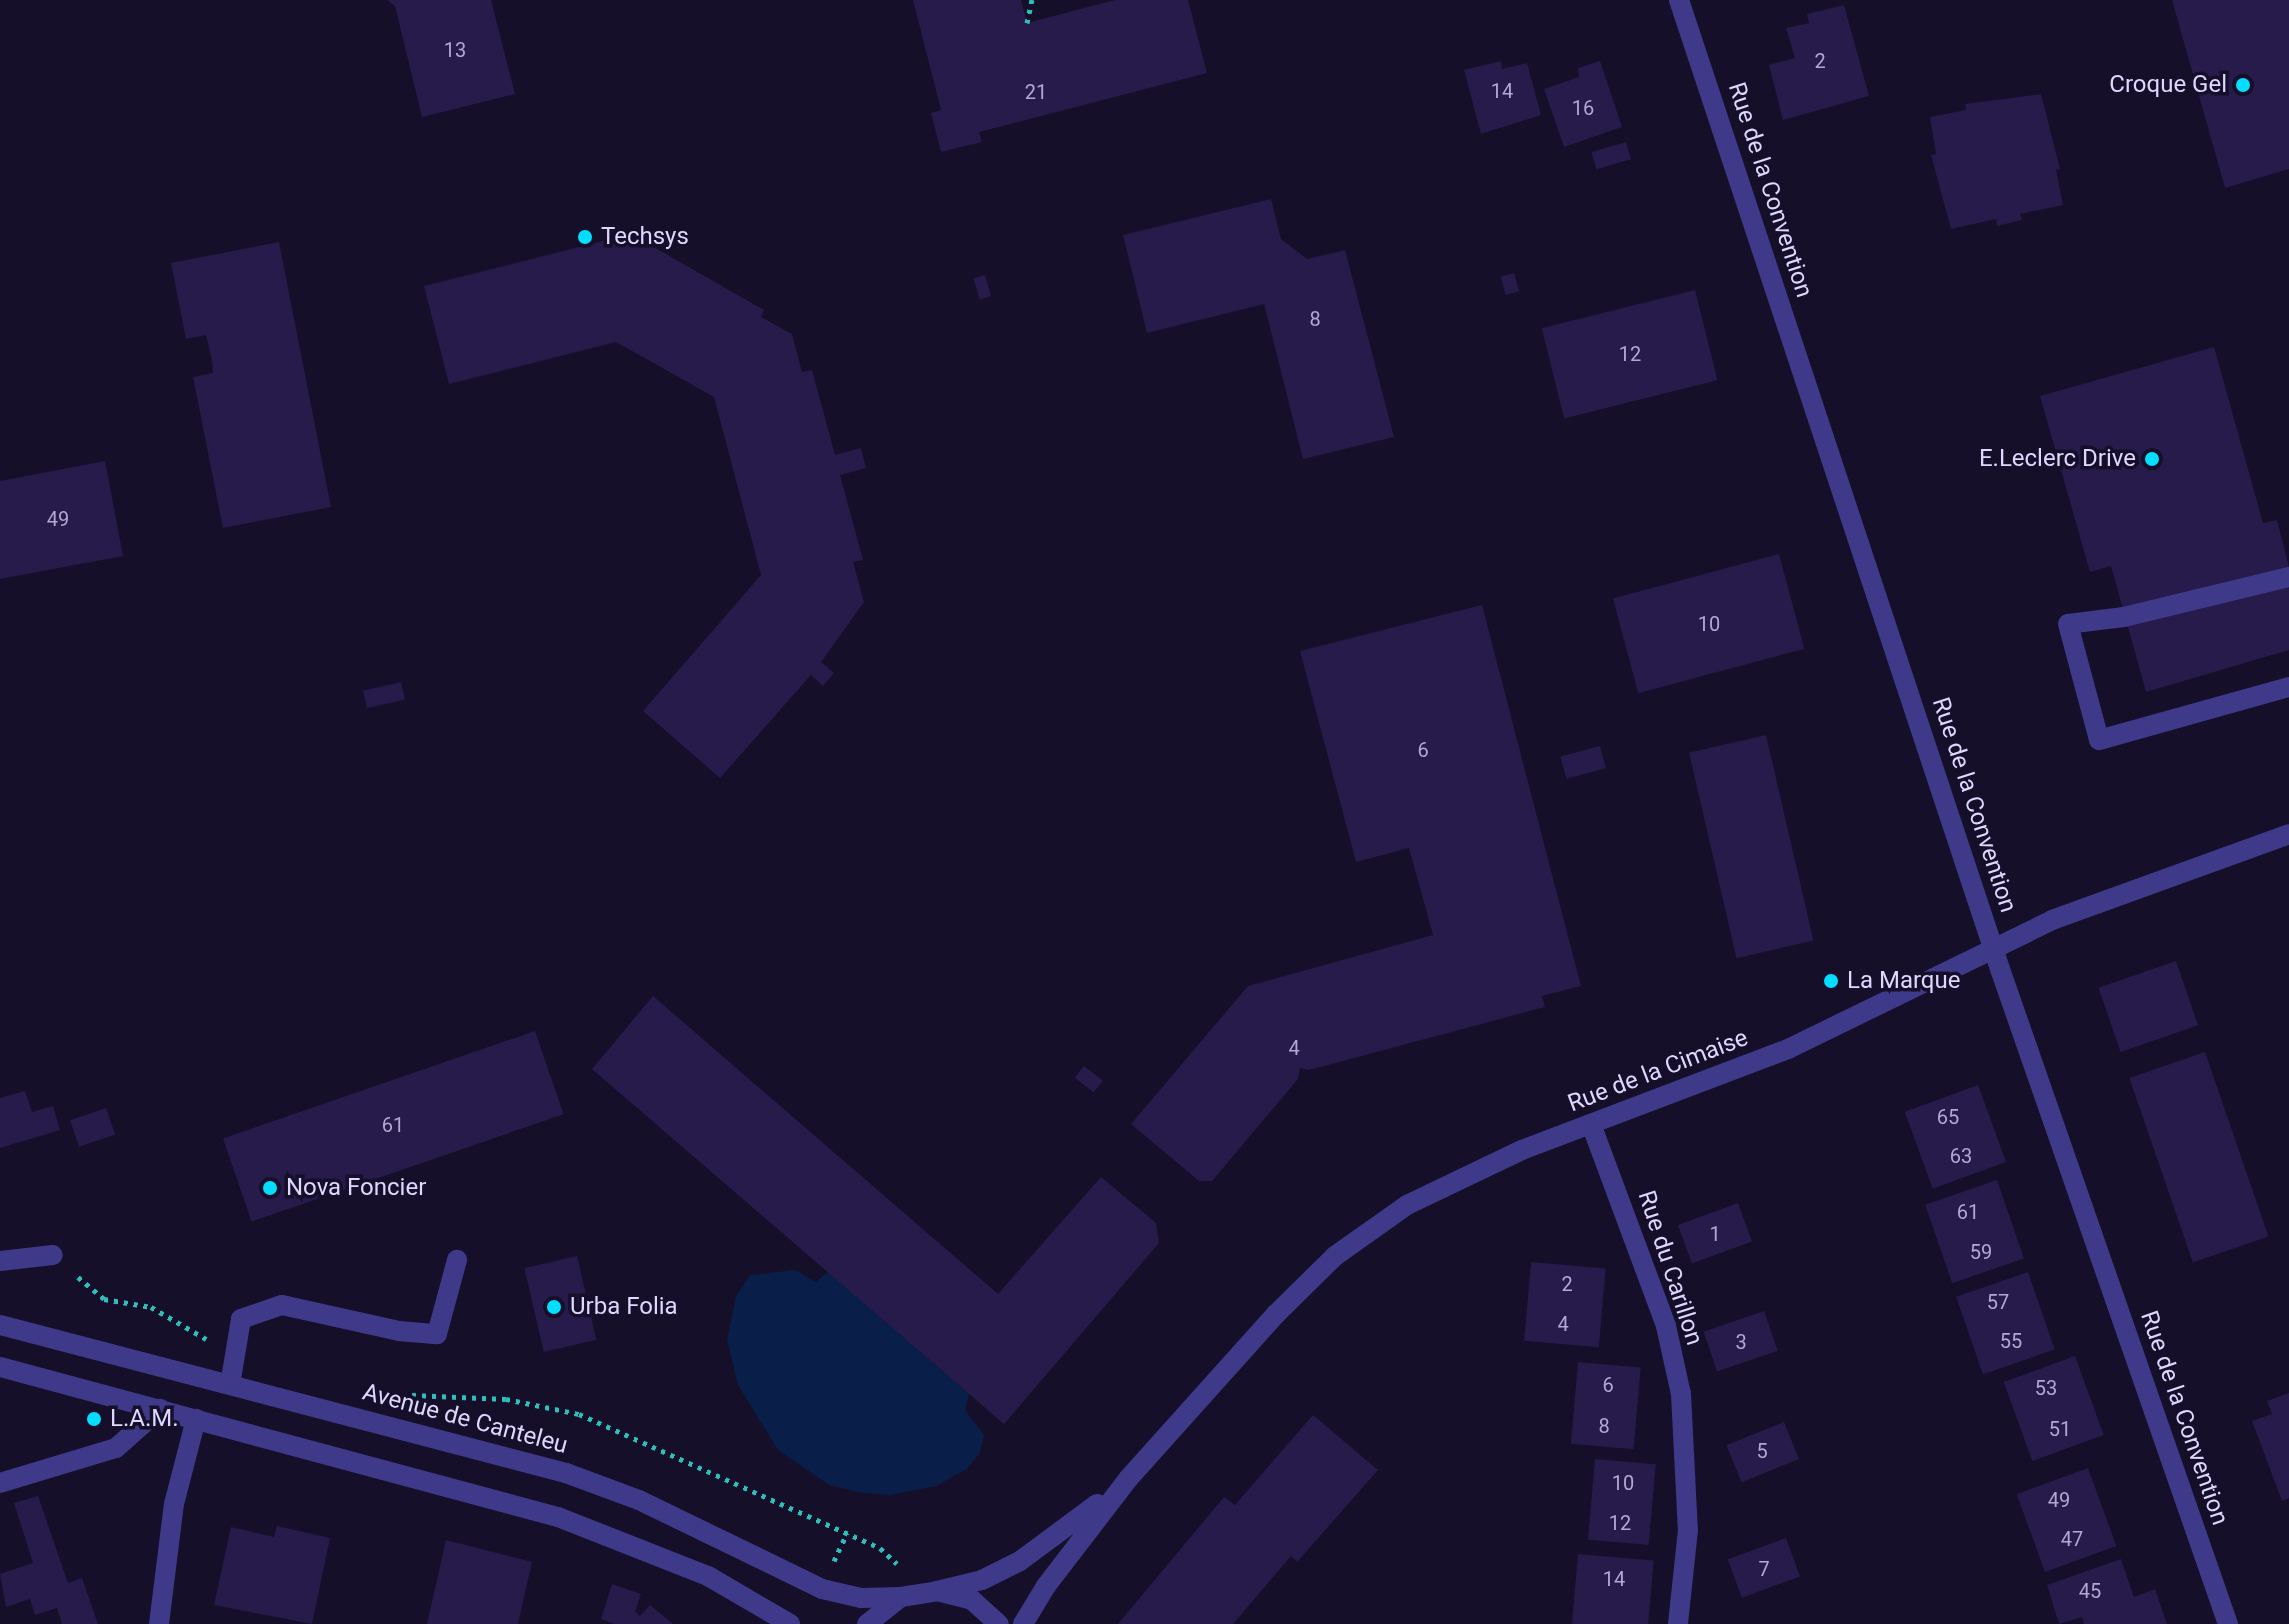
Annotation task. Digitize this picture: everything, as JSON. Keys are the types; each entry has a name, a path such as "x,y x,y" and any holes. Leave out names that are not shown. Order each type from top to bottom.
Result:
{"street":[{"name":"Rue de la Convention","path":"1679,0 1993,945 2228,1624"},
{"path":"2289,577 2124,617 2068,624 2099,740 2289,687"},
{"name":"Rue de la Cimaise","path":"1023,1624 1037,1597 1128,1479 1276,1314 1371,1228 1465,1174 1788,1049 1993,945 2289,834"},
{"name":"Rue du Carillon","path":"1591,1124 1666,1326 1681,1394 1688,1530 1678,1624"},
{"path":"0,1261 53,1255"},
{"path":"230,1385 241,1319 282,1305 437,1334 457,1260"},
{"name":"Avenue de Canteleu","path":"0,1325 566,1473 639,1500 822,1589 861,1598 901,1597 937,1591"},
{"path":"0,1367 558,1517 708,1576 790,1624"},
{"path":"0,1483 116,1448 160,1409"},
{"path":"159,1624 174,1504 196,1419"},
{"name":"Rue de la Cimaise","path":"937,1591 982,1580 1020,1561 1128,1479"},
{"path":"937,1591 972,1600 999,1624"},
{"path":"867,1624 901,1597"}],"path":[{"path":"1027,23 1032,0"},
{"path":"53,1255 104,1299 151,1307 181,1329 235,1348"},
{"path":"400,1392 428,1398 506,1399 579,1414 880,1548"}],"water":[{"path":"795,1270 816,1282 828,1272 969,1394 965,1410 984,1435 980,1453 967,1469 936,1486 890,1495 862,1493 829,1485 778,1450 738,1385 727,1340 736,1296 750,1275"}],"building":[{"path":"387,0 491,0 515,94 422,117 395,6"},
{"path":"913,0 1021,0 1027,23 1115,0 1188,0 1207,73 979,132 982,142 941,152 931,113 941,110"},
{"name":"Croque Gel","path":"2172,0 2289,0 2289,169 2225,188"},
{"path":"1844,5 1869,96 1783,120 1769,65 1795,58 1786,28 1809,23 1807,14"},
{"path":"1501,61 1502,69 1527,63 1541,115 1481,134 1464,70"},
{"path":"1600,61 1622,127 1564,147 1544,89 1579,77 1578,68"},
{"path":"2041,94 2060,169 2056,170 2063,205 2020,214 2022,220 1997,226 1996,219 1951,229 1931,155 1936,154 1930,117 1966,110 1965,104"},
{"path":"1626,142 1631,159 1596,169 1591,152"},
{"path":"1271,199 1281,239 1307,259 1345,250 1394,437 1303,459 1264,304 1147,333 1123,235"},
{"path":"631,234 764,310 761,317 792,334 802,372 812,370 835,455 861,448 866,468 840,475 863,560 853,562 864,602 821,662 834,673 823,686 811,675 720,778 643,711 761,575 714,397 616,342 449,384 424,286"},
{"path":"279,242 331,507 223,528 193,377 213,373 212,361 206,335 186,339 171,263"},
{"path":"1514,273 1519,291 1506,295 1501,277"},
{"path":"985,275 991,296 980,299 973,278"},
{"path":"1695,290 1717,380 1564,418 1542,328"},
{"name":"E.Leclerc Drive","path":"2214,347 2263,523 2277,520 2289,567 2289,650 2146,692 2111,566 2090,572 2040,396"},
{"path":"105,461 123,556 0,579 0,481"},
{"path":"1779,554 1804,649 1638,693 1613,599"},
{"path":"1482,605 1581,986 1542,996 1545,1007 1309,1070 1300,1068 1298,1079 1212,1181 1199,1181 1131,1124 1248,986 1433,935 1409,848 1356,862 1300,651"},
{"path":"401,682 405,700 367,708 363,691"},
{"path":"1766,735 1813,941 1736,958 1689,753"},
{"path":"1600,746 1606,768 1566,779 1560,757"},
{"path":"2176,961 2198,1025 2121,1052 2098,988"},
{"path":"653,996 998,1294 1101,1177 1156,1223 1159,1243 1004,1424 592,1069"},
{"path":"535,1031 564,1114 252,1222 223,1138"},
{"path":"2205,1052 2268,1236 2193,1262 2129,1078"},
{"path":"1084,1066 1103,1081 1094,1093 1075,1078"},
{"path":"1978,1085 2006,1162 1933,1189 1905,1112"},
{"path":"25,1091 32,1112 53,1106 60,1130 0,1148 0,1098"},
{"path":"106,1108 115,1134 79,1147 70,1120"},
{"path":"1997,1180 2024,1258 1952,1283 1925,1205"},
{"path":"1738,1203 1752,1242 1692,1263 1678,1225"},
{"path":"577,1256 596,1340 544,1352 524,1268"},
{"path":"1531,1262 1606,1269 1599,1347 1524,1341"},
{"path":"2028,1272 2055,1350 1983,1374 1956,1297"},
{"path":"1764,1311 1778,1351 1717,1372 1703,1332"},
{"path":"2075,1356 2104,1435 2032,1461 2004,1382"},
{"path":"1578,1362 1641,1367 1634,1449 1571,1444"},
{"path":"2289,1393 2289,1498 2282,1501 2252,1421 2272,1414 2267,1401"},
{"path":"1313,1415 1378,1470 1297,1562 1291,1556 1233,1624 1118,1624 1224,1497 1235,1505"},
{"path":"1784,1422 1799,1459 1741,1482 1727,1445"},
{"path":"1595,1459 1656,1464 1649,1545 1588,1540"},
{"path":"2088,1468 2116,1546 2045,1572 2017,1494"},
{"path":"38,1496 68,1583 82,1578 98,1624 62,1624 57,1608 35,1615 30,1599 6,1607 0,1574 33,1563 14,1503"},
{"path":"277,1526 330,1538 312,1624 214,1605 231,1527 274,1537"},
{"path":"1786,1538 1800,1577 1742,1598 1728,1559"},
{"path":"446,1540 532,1562 518,1624 427,1624"},
{"path":"1578,1554 1654,1561 1648,1624 1572,1624"},
{"path":"2121,1559 2134,1597 2155,1589 2167,1624 2084,1624 2082,1617 2059,1624 2047,1585"},
{"path":"612,1584 641,1594 635,1612 640,1616 650,1605 673,1624 614,1624 601,1619"}],"place":[{"name":"Croque Gel","path":"2243,85"},
{"name":"Techsys","path":"585,237"},
{"name":"E.Leclerc Drive","path":"2152,459"},
{"name":"La Marque","path":"1831,981"},
{"name":"Nova Foncier","path":"270,1188"},
{"name":"Urba Folia","path":"554,1307"},
{"name":"L.A.M.","path":"94,1419"}]}
